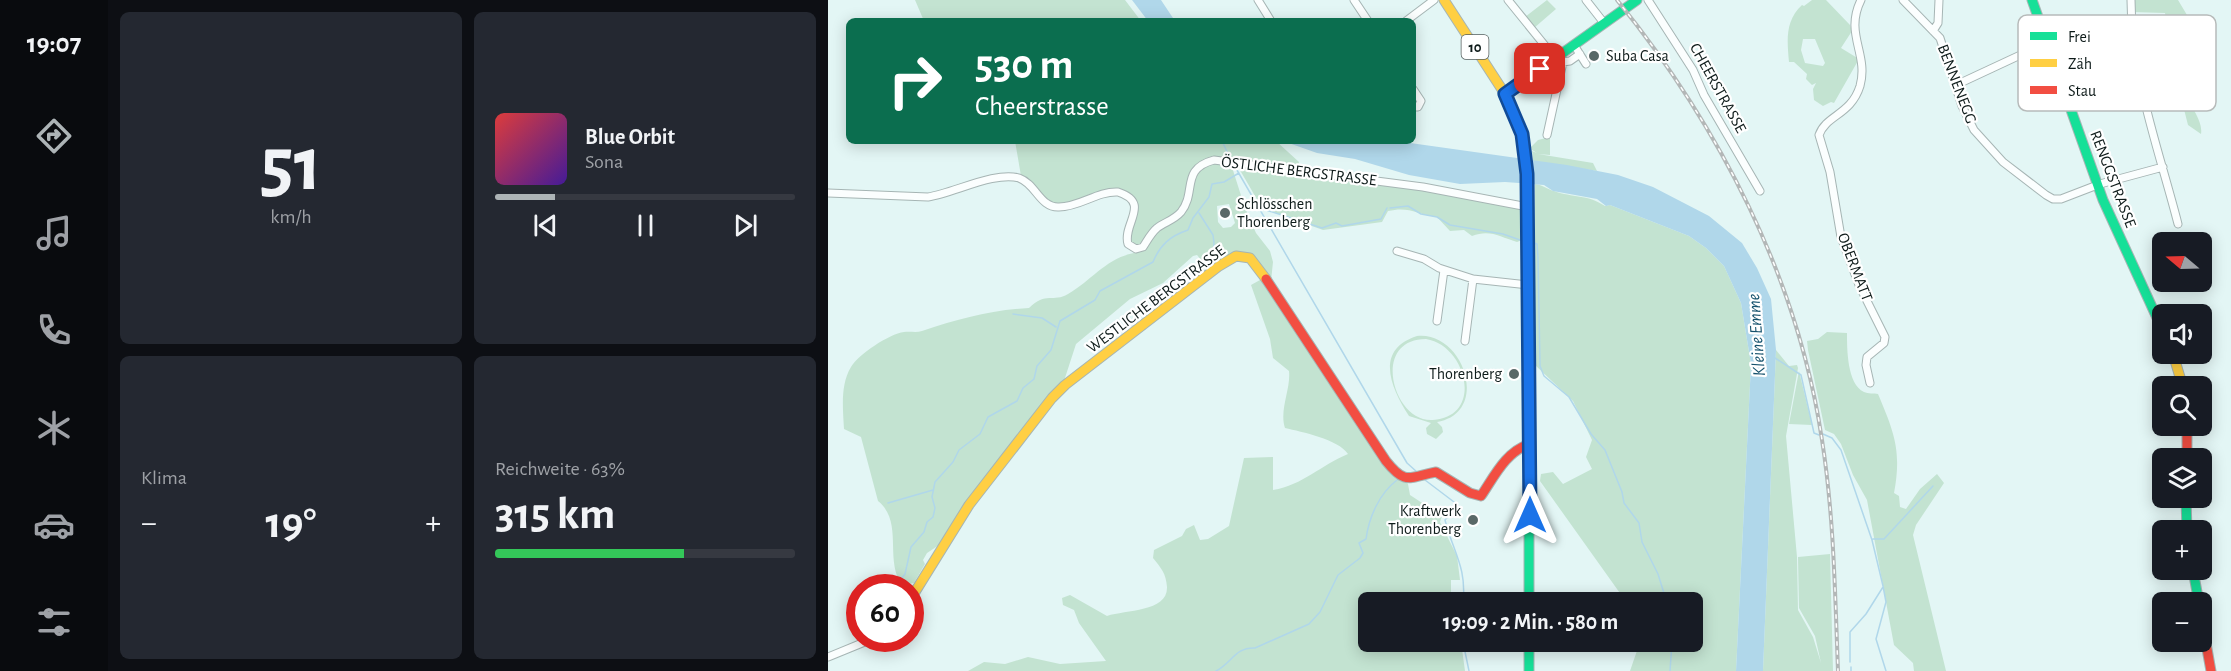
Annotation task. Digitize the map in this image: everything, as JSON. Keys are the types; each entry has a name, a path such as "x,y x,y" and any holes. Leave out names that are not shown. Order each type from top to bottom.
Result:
{"main road":[{"name":"10","path":"1444,0 1505,94 1519,125 1526,152 1529,285 1529,592"},
{"path":"1505,94 1637,0"},
{"name":"RENGGSTRASSE","path":"2032,0 2037,15"},
{"name":"RENGGSTRASSE","path":"2071,111 2115,228 2152,307"},
{"name":"WESTLICHE BERGSTRASSE","path":"924,577 969,505 1052,398 1065,385 1173,301 1236,256 1250,258 1259,268 1394,472 1406,480 1436,472 1475,496 1481,496 1498,470 1520,447 1530,444"},
{"path":"1529,652 1529,671"},
{"path":"2208,652 2211,671"}],"street":[{"path":"1258,0 1269,18"},
{"path":"1354,0 1366,18"},
{"path":"1410,18 1434,0"},
{"path":"1508,0 1555,58"},
{"path":"1586,0 1604,23"},
{"name":"CHEERSTRASSE","path":"1648,0 1693,70 1704,95 1760,191"},
{"name":"OBERMATT","path":"1861,0 1854,20 1854,30 1861,57 1860,85 1850,106 1820,130 1819,140 1830,172 1841,237 1859,285 1885,337 1884,343 1867,357 1866,365 1870,383"},
{"name":"BENNENEGG","path":"1904,0 1940,38 1964,112 1974,130 2003,162 2046,195 2053,199 2061,199 2098,184 2163,167"},
{"name":"BENNENEGG","path":"1933,31 1938,22 1939,0"},
{"path":"1574,45 1586,64"},
{"path":"1547,135 1563,62 1570,61 1580,54"},
{"path":"1956,85 2018,56"},
{"path":"1416,94 1420,101 1416,107"},
{"path":"2148,111 2178,224"},
{"name":"ÖSTLICHE BERGSTRASSE","path":"828,192 928,197 992,179 1011,177 1026,182 1047,204 1061,207 1118,192 1128,196 1134,205 1135,213 1127,240 1134,249 1140,249 1155,230 1180,213 1185,205 1190,180 1197,169 1206,162 1224,161 1423,187 1528,207"},
{"path":"1397,251 1424,258 1444,270 1473,279 1529,285"},
{"path":"1437,321 1444,270"},
{"path":"1466,341 1473,279"},
{"path":"828,657 846,650"}],"green space":[{"path":"915,0 1125,0 1139,18 923,18"},
{"path":"1547,0 1556,9 1534,28 1525,17"},
{"path":"1812,0 1826,0 1850,25 1852,31 1841,48 1859,59 1834,103 1823,106 1814,100 1813,89 1816,83 1812,85 1806,79 1807,74 1794,62 1789,62 1788,31 1796,11 1802,5","holes":["1803,39 1815,39 1825,63 1823,66 1805,63 1801,50"]},
{"path":"2132,0 2178,0 2187,15 2165,15 2165,13 2132,12"},
{"path":"2184,111 2194,111 2201,127 2201,134 2188,125"},
{"path":"1550,137 1550,155 1538,154 1593,163 1597,171 1533,161 1532,151 1537,153 1531,147 1538,140"},
{"path":"1016,144 1279,144 1299,162 1298,169 1219,157 1206,159 1191,170 1181,207 1140,247 1131,244 1129,237 1136,215 1127,193 1084,197 1064,205 1049,203 1021,176"},
{"path":"1211,163 1231,164 1245,208 1256,233 1270,251 1273,262 1271,281 1249,256 1219,265 1219,255 1223,247 1220,246 1213,269 1207,267 1197,255 1193,256 1163,283 1130,299 1076,344 1063,384 945,541 927,553 923,560 925,564 919,574 897,574 890,519 878,501 861,437 844,429 844,389 851,367 867,351 898,334 920,332 988,313 1029,308 1045,298 1058,298 1068,294 1110,263 1129,254 1141,252 1158,231 1180,215 1195,174","holes":["1229,204 1235,223 1231,227 1223,228 1218,222 1217,206"]},
{"path":"1237,165 1424,189 1522,209 1522,240 1517,242 1484,233 1472,236 1464,230 1450,231 1437,217 1402,209 1388,211 1382,222 1323,230 1262,208"},
{"path":"1535,184 1586,198 1605,206 1610,205 1689,236 1706,248 1724,266 1741,303 1751,364 1736,671 1630,671 1637,652 1703,652 1703,592 1619,592 1540,481 1541,474 1553,472 1563,484 1592,469 1586,457 1592,440 1573,401 1535,365"},
{"path":"1260,275 1337,392 1408,484 1410,495 1442,516 1440,522 1457,556 1460,580 1451,580 1451,592 1358,592 1358,652 1462,652 1465,671 968,671 984,662 1005,664 1028,657 1060,664 1106,661 1079,623 1074,610 1063,605 1062,598 1070,595 1107,616 1153,606 1161,601 1167,587 1164,574 1153,558 1154,550 1182,536 1186,529 1194,525 1200,540 1208,539 1229,526 1244,458 1273,457 1273,490 1294,484 1348,454 1328,440 1285,428 1283,414 1289,371 1273,358 1270,339 1251,285 1260,280"},
{"path":"1827,332 1847,333 1849,366 1854,382 1864,392 1878,394 1884,407 1897,453 1894,493 1899,496 1900,507 1906,509 1920,489 1937,474 1944,483 1916,525 1913,535 1946,671 1914,671 1913,663 1894,645 1867,500 1853,475 1841,444 1834,434 1825,430 1807,341 1818,339"},
{"path":"1417,336 1434,338 1448,346 1458,359 1465,374 1467,390 1463,404 1454,416 1437,422 1443,432 1436,439 1427,434 1426,428 1431,423 1409,416 1403,406 1397,394 1392,383 1391,361 1395,351 1403,342","holes":["1426,339 1440,344 1460,366 1464,380 1464,394 1459,406 1449,416 1433,420 1419,417 1407,409 1398,396 1393,381 1393,365 1398,352 1409,343"]},
{"path":"1776,350 1789,366 1797,365 1798,368 1786,436 1797,557 1798,610 1813,637 1821,663 1815,636 1799,608 1798,557 1830,554 1833,671 1763,671"},
{"path":"1799,371 1812,425 1789,424"}],"water":[{"path":"1132,0 1161,0 1173,18 1146,18"},
{"name":"Kleine Emme","path":"1292,144 1416,144 1567,165 1618,175 1653,187 1709,216 1742,243 1757,268 1771,299 1776,350 1763,671 1736,671 1751,364 1741,303 1724,266 1706,248 1689,236 1610,205 1606,206 1597,199 1553,191 1544,185 1505,182 1460,184 1409,175 1355,159 1317,153"}],"waterway":[{"path":"1223,144 1230,158"},
{"path":"1234,165 1407,463 1417,472"},
{"path":"905,574 911,547 924,532 927,522 933,517 935,508 932,497 935,482 953,462 959,450 980,434 988,417 1017,401 1023,388 1034,379 1037,366 1051,350 1060,321 1095,300 1100,291 1153,262 1166,242 1188,230 1193,218 1209,197 1212,184 1224,182 1239,173"},
{"path":"1390,208 1408,206 1421,214 1437,217 1450,225 1503,234 1523,241"},
{"path":"1260,208 1322,228 1336,223 1342,226 1381,219 1387,208"},
{"path":"1199,213 1213,235 1212,264"},
{"path":"1534,243 1537,244 1538,257 1540,366 1544,376 1569,397 1591,434 1605,450 1622,492 1624,503 1639,523 1642,542 1658,574 1664,592"},
{"path":"1013,314 1042,318 1056,327"},
{"name":"Kleine Emme","path":"1775,358 1801,375 1814,433 1819,435"},
{"path":"1823,434 1832,438 1841,450 1872,540 1886,602 1876,639 1886,671"},
{"path":"1216,671 1243,650 1255,648 1309,624 1320,612 1338,575 1360,558 1363,553 1359,543 1366,539 1376,506 1397,480"},
{"path":"1425,480 1458,505 1445,520 1461,569 1464,592"},
{"path":"1873,539 1884,539 1933,486"},
{"path":"888,503 933,490"},
{"path":"1850,662 1850,632 1866,614 1883,587"},
{"path":"1465,652 1469,671"},
{"path":"1670,671 1671,652"}],"railway":[{"path":"1617,0 1689,99 1720,152 1749,206 1794,321 1810,380 1826,469 1833,555 1838,671"}],"traffic: fast":[{"path":"1505,94 1637,0"},
{"path":"2032,0 2037,15"},
{"path":"2071,111 2103,200 2152,307"},
{"path":"1529,345 1529,592"},
{"path":"2186,508 2187,520"},
{"path":"2195,580 2197,592"},
{"path":"1529,652 1529,671"}],"traffic: slow":[{"path":"1444,0 1505,94 1519,125 1525,152 1529,243 1529,345"},
{"path":"924,577 969,505 1052,398 1065,385 1219,266 1236,256 1250,258 1266,279"},
{"path":"2176,364 2180,376"}],"traffic: jam":[{"path":"1266,279 1386,461 1398,474 1408,478 1436,472 1470,493 1481,496 1507,459 1514,452 1530,444"},
{"path":"2187,436 2187,448"},
{"path":"2208,652 2211,671"}],"place":[{"name":"Suba Casa","path":"1594,56"},
{"name":"Schlösschen Thorenberg","path":"1225,213"},
{"name":"Thorenberg","path":"1514,374"},
{"name":"Kraftwerk Thorenberg","path":"1473,520"}],"route":[{"path":"1530,515 1529,243 1526,152 1519,125 1505,94 1540,69"}]}
